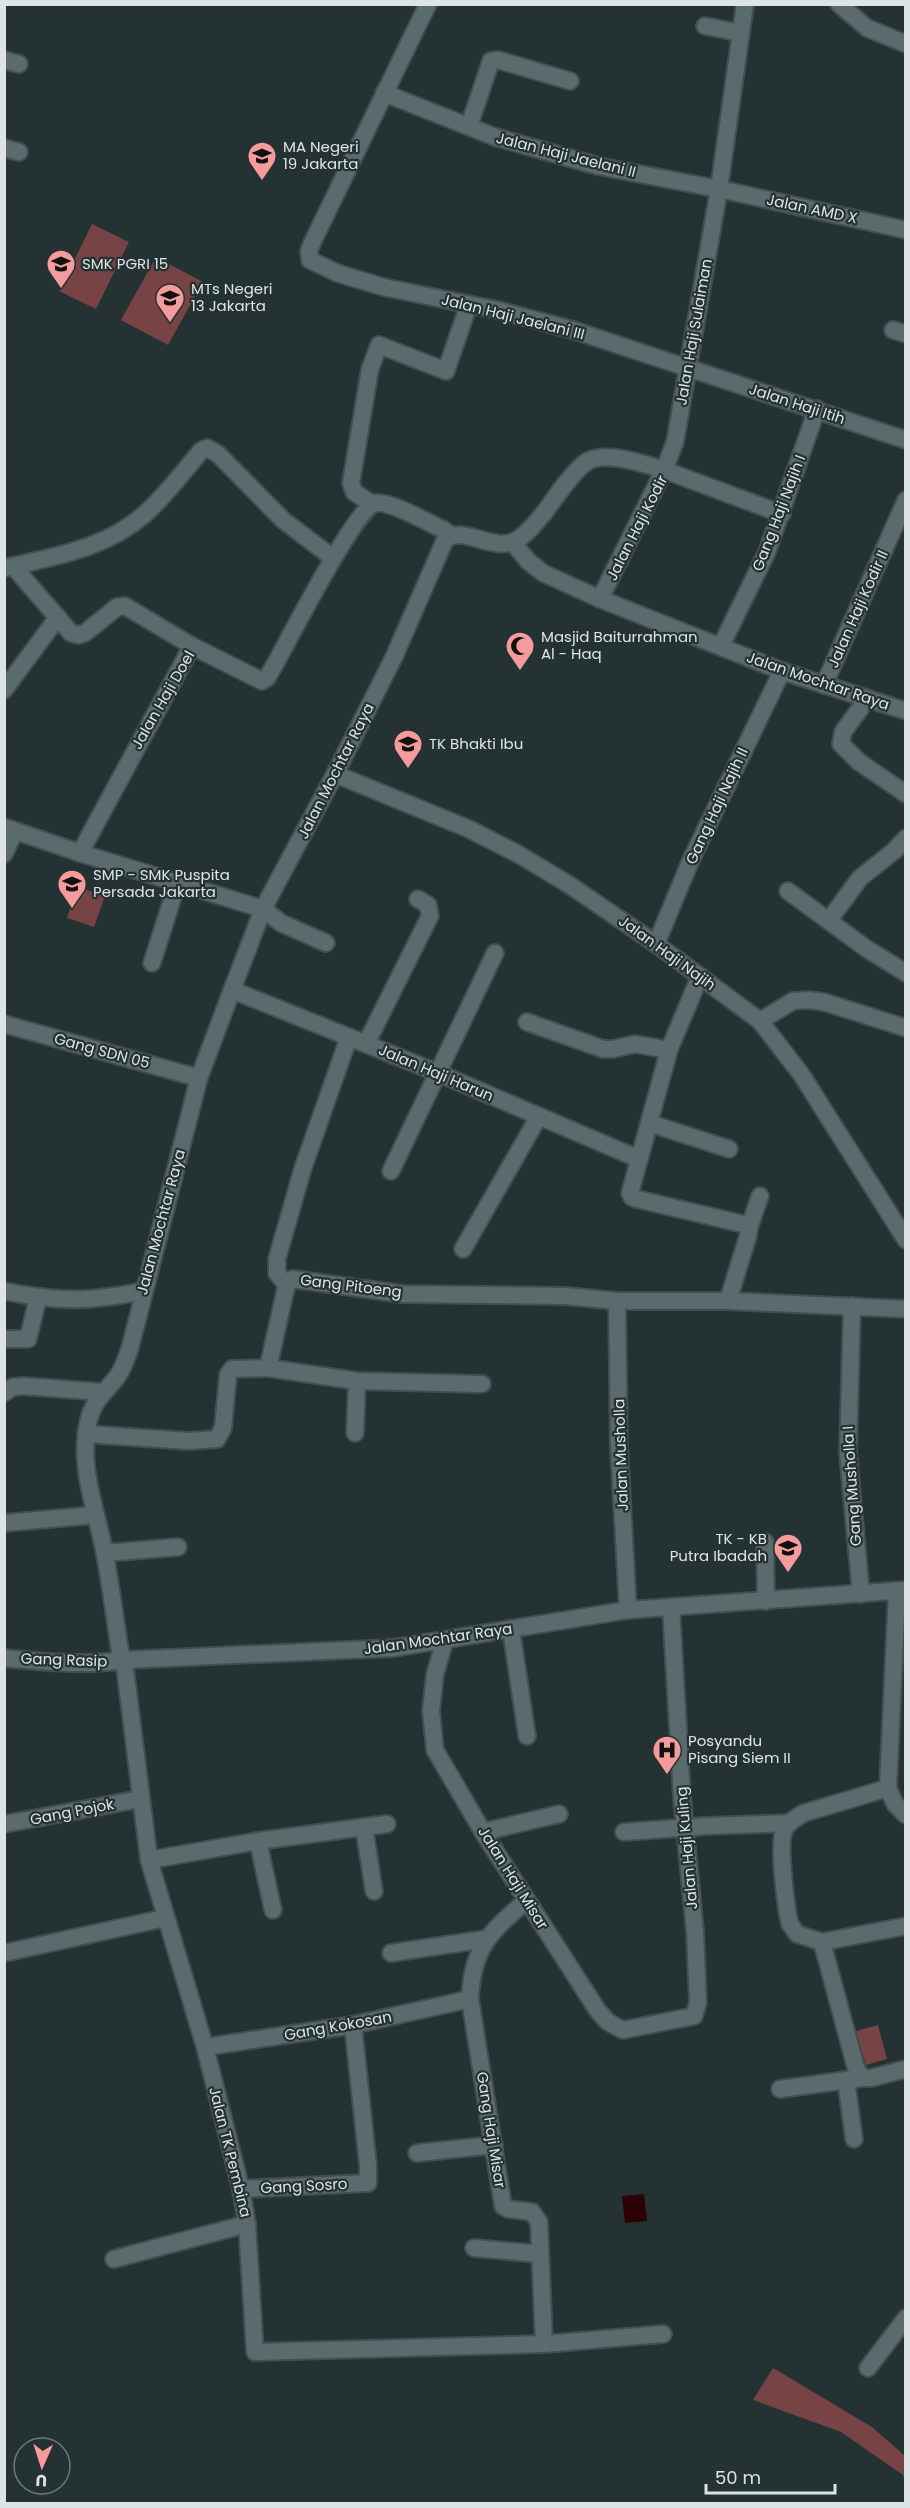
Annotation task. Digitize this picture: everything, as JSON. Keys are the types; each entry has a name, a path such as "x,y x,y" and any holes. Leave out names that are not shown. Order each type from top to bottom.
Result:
{"street":[{"path":"384,93 428,4"},
{"name":"Jalan Haji Sulaiman","path":"664,470 675,442 719,189 745,4"},
{"path":"839,4 867,28 906,44"},
{"path":"705,26 741,33"},
{"path":"469,126 491,61 498,60 570,81"},
{"name":"Jalan Haji Jaelani II","path":"384,93 506,140 598,166 719,189"},
{"name":"Jalan Haji Jaelani III","path":"384,93 309,251 310,260 337,273 383,287 469,304 573,330 687,370"},
{"name":"Jalan AMD X","path":"719,189 906,230"},
{"path":"469,304 446,371 380,345 370,369 351,483 354,492 372,504 388,505 444,530 450,535 457,534 492,544 513,543 530,530 585,462 594,458 607,457 664,470"},
{"name":"Jalan Haji Itih","path":"687,370 817,409 906,440"},
{"name":"Gang Haji Najih I","path":"721,646 767,552 817,409"},
{"path":"9,567 76,552 128,527 146,513 201,451 207,448 218,454 283,520 333,558"},
{"name":"Jalan Haji Kodir","path":"600,599 664,470 782,514"},
{"name":"Jalan Haji Kodir II","path":"824,686 906,500"},
{"name":"Jalan Haji Doel","path":"80,853 192,646 256,679 265,680 333,558 364,512 372,504"},
{"name":"Jalan Mochtar Raya","path":"450,535 445,540 394,657 263,909 199,1078 124,1364 98,1392 89,1417 86,1434 87,1473 105,1553 120,1651 124,1660 393,1648 628,1610 901,1590"},
{"name":"Jalan Mochtar Raya","path":"513,543 528,561 543,573 600,599 782,671 906,711"},
{"path":"9,567 58,616 71,633 79,635 88,631 117,607 125,606 192,646"},
{"path":"4,690 58,616"},
{"name":"Gang Haji Najih II","path":"656,944 691,860 782,671"},
{"path":"867,699 843,732 842,744 859,762 906,794"},
{"name":"Jalan Haji Najih","path":"335,774 469,829 518,854 568,884 656,944 760,1022 801,1074 906,1240"},
{"path":"4,854 10,829 263,909 281,923 326,943"},
{"path":"829,920 860,879 906,838"},
{"path":"152,963 178,881"},
{"path":"788,891 867,949 906,973"},
{"path":"366,1044 430,916 428,904 418,899"},
{"path":"391,1172 495,953"},
{"path":"700,976 669,1050 630,1192 634,1198 741,1222 749,1228"},
{"name":"Jalan Haji Harun","path":"232,990 438,1073 639,1159"},
{"path":"760,1022 793,1001 808,1000 824,1002 906,1028"},
{"path":"527,1022 603,1049 635,1044 669,1050"},
{"name":"Gang SDN 05","path":"5,1025 199,1078"},
{"path":"287,1286 277,1273 277,1259 303,1168 349,1037"},
{"path":"463,1249 539,1116"},
{"path":"649,1123 729,1149"},
{"path":"728,1301 760,1196"},
{"name":"Gang Pitoeng","path":"268,1368 287,1286 293,1279 402,1294 565,1296 617,1300"},
{"path":"4,1291 38,1298 69,1300 102,1299 143,1291"},
{"path":"4,1339 28,1339 38,1298"},
{"path":"617,1300 728,1301 906,1309"},
{"name":"Jalan Musholla","path":"617,1300 619,1448 628,1610"},
{"name":"Gang Musholla I","path":"852,1306 848,1453 861,1594"},
{"path":"86,1434 189,1441 217,1439 221,1436 223,1428 229,1371 240,1368 268,1368 357,1381 482,1384"},
{"path":"356,1433 357,1381"},
{"path":"5,1390 13,1387 34,1386 98,1392"},
{"path":"4,1523 95,1515"},
{"path":"765,1542 766,1601"},
{"path":"105,1553 178,1547"},
{"path":"901,1590 888,1788 895,1804 906,1815"},
{"name":"Jalan Haji Kuling","path":"671,1607 698,1986 698,2002 694,2016"},
{"path":"512,1629 527,1736"},
{"name":"Jalan Haji Misar","path":"445,1640 435,1674 431,1711 435,1750 526,1901 598,2011 615,2027 623,2030 694,2016"},
{"name":"Gang Rasip","path":"5,1657 96,1663 124,1660"},
{"name":"Jalan TK Pembina","path":"124,1660 149,1860 205,2047 241,2189 247,2224 255,2352 544,2344 663,2334"},
{"path":"624,1832 790,1822 804,1813 888,1788"},
{"name":"Gang Pojok","path":"4,1824 140,1799"},
{"path":"483,1832 559,1814"},
{"path":"790,1822 782,1838 790,1924 797,1934 822,1942 906,1926"},
{"path":"149,1860 258,1841 387,1824"},
{"path":"364,1827 374,1891"},
{"path":"258,1841 273,1910"},
{"path":"391,1953 486,1939 526,1901"},
{"path":"4,1953 165,1918"},
{"name":"Gang Haji Misar","path":"486,1939 474,1966 470,1999 503,2205 508,2209 532,2212 539,2222 544,2344"},
{"path":"822,1942 855,2075 854,2139"},
{"name":"Gang Kokosan","path":"205,2047 353,2025 470,1999"},
{"name":"Gang Sosro","path":"241,2189 368,2182 353,2025"},
{"path":"780,2090 855,2075 871,2078 905,2074"},
{"path":"417,2153 494,2145"},
{"path":"114,2259 247,2224"},
{"path":"474,2247 540,2254"},
{"path":"868,2368 906,2318"}],"shaded area":[{"path":"92,224 129,242 96,309 59,291"},
{"path":"156,257 203,282 168,345 121,320"},
{"path":"77,887 105,896 94,927 67,918"},
{"path":"878,2025 887,2059 866,2065 856,2031"},
{"path":"644,2194 647,2221 625,2223 622,2196"},
{"path":"773,2368 872,2427 905,2456 905,2481 903,2475 841,2432 753,2400"}],"place":[{"name":"MA Negeri 19 Jakarta","path":"262,182"},
{"name":"SMK PGRI 15","path":"61,290"},
{"name":"MTs Negeri 13 Jakarta","path":"170,324"},
{"name":"Masjid Baiturrahman Al - Haq","path":"520,672"},
{"name":"TK Bhakti Ibu","path":"408,770"},
{"name":"SMP - SMK Puspita Persada Jakarta","path":"72,910"},
{"name":"TK - KB Putra Ibadah","path":"788,1574"},
{"name":"Posyandu Pisang Siem II","path":"667,1776"}]}
